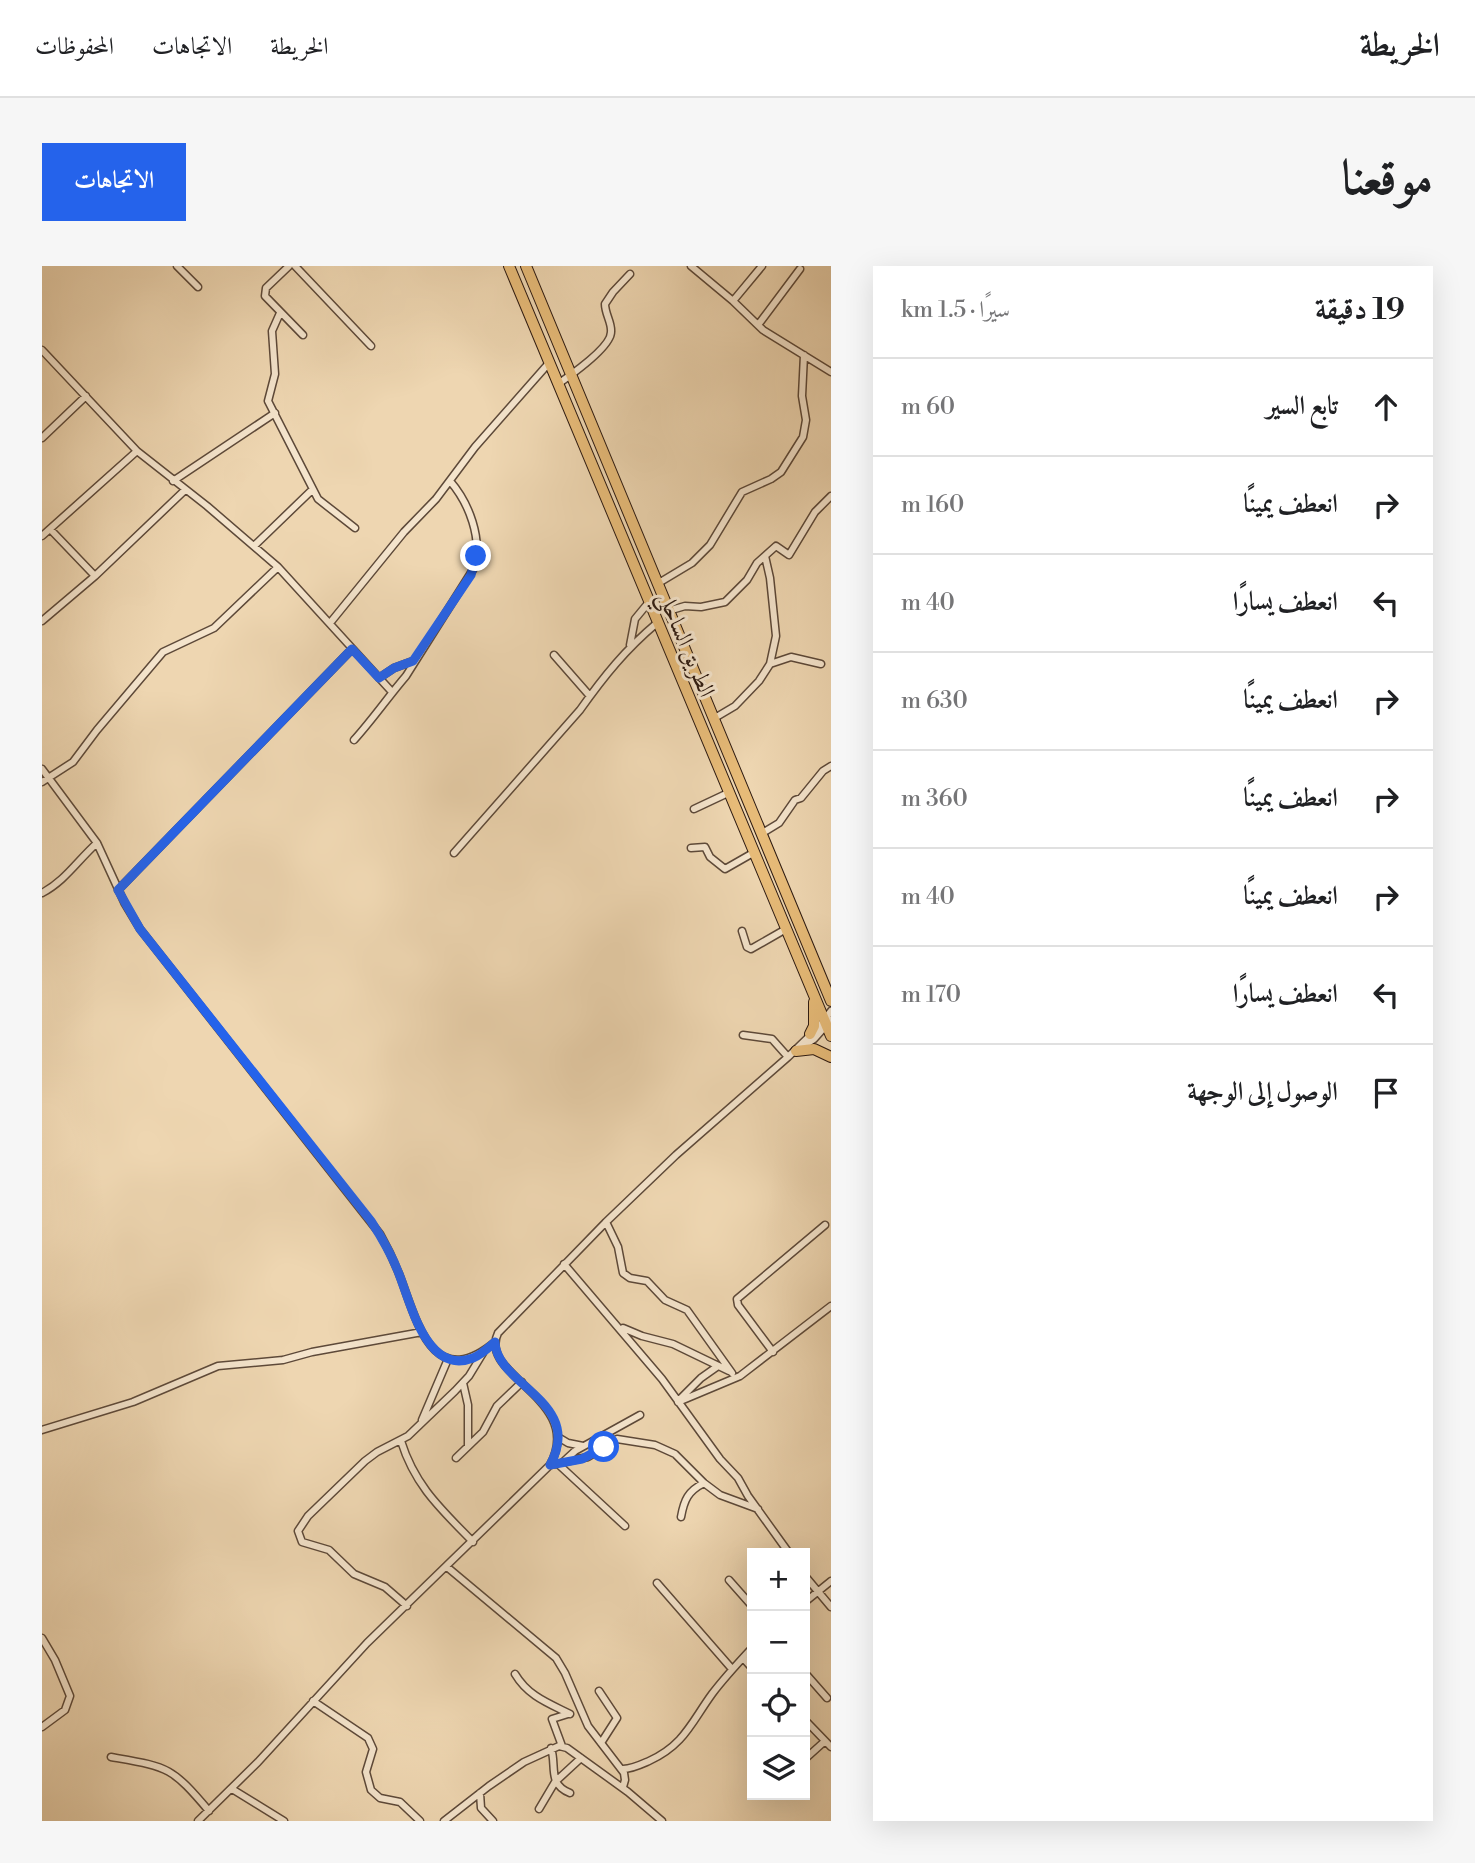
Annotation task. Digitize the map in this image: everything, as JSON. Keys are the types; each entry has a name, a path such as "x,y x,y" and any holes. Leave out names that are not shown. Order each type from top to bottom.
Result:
{"highway":[{"name":"الطريق الساحلي","path":"509,266 752,853 828,1022 831,1036"},
{"name":"الطريق الساحلي","path":"526,266 831,1001"},
{"path":"820,973 831,982"},
{"path":"810,1034 815,1021 814,995"},
{"path":"792,1054 814,1049 831,1057"}],"street":[{"path":"177,266 198,287"},
{"path":"289,266 264,293 303,335"},
{"path":"295,266 371,346"},
{"path":"691,266 780,342 831,372"},
{"path":"733,301 762,266"},
{"path":"758,325 800,269"},
{"path":"558,384 592,357 609,338 611,332 605,304 612,292 630,274"},
{"path":"280,313 272,331 275,374 268,398 312,490 324,505 355,528"},
{"path":"42,350 137,451 255,545 278,567 392,692"},
{"path":"657,584 692,563 710,545 742,492 781,472 803,437 806,420 802,396 804,355"},
{"path":"330,624 404,531 436,499 500,418 549,363"},
{"path":"42,438 86,396"},
{"path":"173,481 275,413"},
{"path":"42,536 137,451"},
{"path":"354,740 406,676 413,661 471,575 476,562 470,514 450,481"},
{"path":"42,621 95,576 185,489"},
{"path":"255,545 312,490"},
{"path":"668,611 685,606 701,607 725,602 747,580 757,563 776,546 789,555 814,512 831,496"},
{"path":"50,529 95,576"},
{"path":"713,719 735,706 759,681 770,664 776,636 765,556"},
{"path":"42,782 74,762 96,730 163,652 214,628 278,567"},
{"path":"630,645 635,619 649,602"},
{"path":"454,853 535,764 630,645 657,623"},
{"path":"118,890 352,649"},
{"path":"554,656 589,695"},
{"path":"770,664 791,657 821,664"},
{"path":"379,678 394,668 413,661"},
{"path":"761,834 779,823 796,800 831,766"},
{"path":"42,769 97,843 118,890 140,929 371,1221 391,1255 422,1332 431,1347 448,1359 467,1360 495,1342 502,1329 564,1264 676,1155 792,1054 814,1039 828,1022 831,1011"},
{"path":"694,809 728,793"},
{"path":"42,893 68,874 77,860 97,843"},
{"path":"691,848 705,847 710,857 725,870 752,853"},
{"path":"742,931 747,947 751,949 786,929"},
{"path":"792,1054 810,1034 828,1022"},
{"path":"744,1035 772,1039 792,1054"},
{"path":"606,1222 618,1247 623,1273 630,1278 647,1282 665,1300 687,1310 732,1373"},
{"path":"773,1352 738,1305 737,1299 825,1225"},
{"path":"564,1264 617,1325 720,1459 734,1472 785,1548"},
{"path":"678,1402 740,1376 831,1306"},
{"path":"617,1325 642,1336 673,1344 740,1376"},
{"path":"42,1430 133,1402 218,1366 283,1360 312,1352 422,1332"},
{"path":"495,1342 498,1357 549,1411 558,1437 557,1464 625,1526"},
{"path":"407,1606 385,1587 358,1577 329,1550 302,1542 298,1531 307,1516 365,1461 401,1441 463,1383 483,1352"},
{"path":"419,1425 448,1359"},
{"path":"678,1402 701,1378 719,1366"},
{"path":"456,1458 488,1427 497,1406 522,1382"},
{"path":"463,1383 468,1405 468,1446"},
{"path":"198,1821 407,1606 557,1464 640,1415"},
{"path":"558,1437 568,1443 585,1446"},
{"path":"557,1464 588,1457 613,1441 625,1439 655,1445 681,1458 704,1483 728,1499 758,1509"},
{"path":"401,1441 422,1488 473,1542"},
{"path":"681,1517 685,1499 691,1491 704,1483"},
{"path":"447,1567 556,1658 565,1673 580,1712 622,1769 625,1776 622,1787"},
{"path":"729,1580 747,1600"},
{"path":"810,1597 831,1581"},
{"path":"657,1583 732,1670"},
{"path":"810,1583 831,1607"},
{"path":"42,1638 55,1660 70,1696 65,1710 42,1727"},
{"path":"622,1769 631,1769 645,1763 677,1744 690,1729 709,1698 747,1654"},
{"path":"743,1658 747,1662"},
{"path":"514,1674 534,1696 570,1714"},
{"path":"806,1674 827,1698"},
{"path":"599,1690 617,1718 601,1743"},
{"path":"313,1701 368,1738 373,1749 366,1772 371,1790 380,1798 400,1802 420,1821"},
{"path":"580,1712 552,1719 562,1746 622,1787 662,1821"},
{"path":"810,1725 831,1747"},
{"path":"810,1752 825,1741"},
{"path":"444,1821 524,1762 551,1748 562,1746"},
{"path":"551,1748 555,1782 570,1793"},
{"path":"111,1757 156,1765 171,1771 209,1811"},
{"path":"540,1809 555,1782 581,1758"},
{"path":"232,1789 284,1821"},
{"path":"480,1793 481,1808 494,1821"}],"route":[{"path":"476,556 471,575 413,661 394,668 379,678 352,649 118,890 140,929 380,1234 431,1347 448,1359 467,1360 495,1342 498,1357 553,1417 558,1444 550,1465 582,1459 604,1447"}]}
